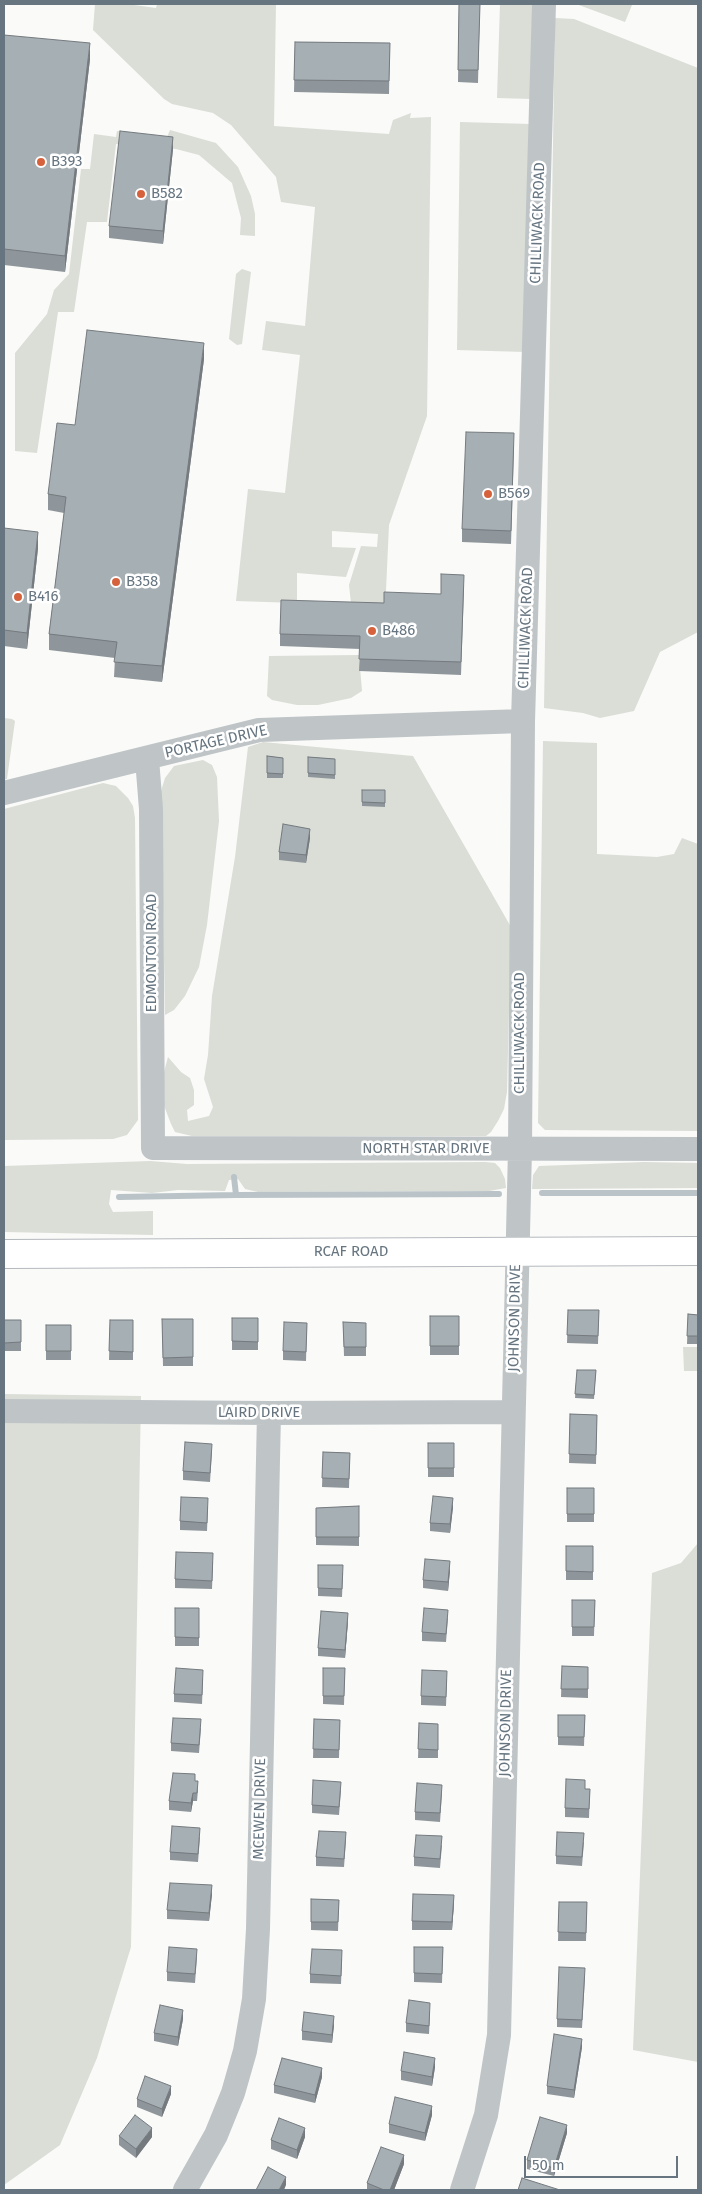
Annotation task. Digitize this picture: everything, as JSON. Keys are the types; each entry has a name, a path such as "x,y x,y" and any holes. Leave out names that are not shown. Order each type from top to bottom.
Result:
{"main road":[{"name":"RCAF ROAD","path":"4,1254 698,1252"}],"street":[{"name":"CHILLIWACK ROAD","path":"517,1252 520,1149 523,721 544,4"},
{"name":"PORTAGE DRIVE","path":"4,793 259,730 523,721"},
{"name":"EDMONTON ROAD","path":"147,759 151,809 153,1148"},
{"name":"NORTH STAR DRIVE","path":"153,1148 698,1149"},
{"name":"JOHNSON DRIVE","path":"462,2190 486,2115 499,2035 517,1252"},
{"name":"LAIRD DRIVE","path":"4,1411 513,1412"},
{"name":"MCEWEN DRIVE","path":"185,2190 216,2135 233,2093 245,2051 254,1999 258,1929 269,1413"}],"shaded area":[{"path":"95,4 127,4 156,8 157,4 276,4 274,126 389,134 393,120 411,113 410,118 431,117 427,416 389,525 385,612 352,612 349,585 361,546 377,547 378,534 332,531 332,547 356,548 346,577 297,573 297,603 236,601 248,489 285,493 300,355 262,350 266,321 305,326 315,207 281,202 276,177 231,125 213,113 172,104 164,99 93,30"},
{"path":"500,4 534,4 532,99 497,98"},
{"path":"576,4 626,4 632,5 625,22"},
{"path":"555,18 574,19 698,68 698,632 660,652 634,711 600,718 583,713 544,708"},
{"path":"460,122 530,124 525,352 457,350"},
{"path":"170,130 216,143 238,167 251,196 255,214 255,236 240,235 241,218 232,183 199,155 176,149 116,144 107,222 87,222 74,312 58,312 37,453 15,451 15,353 47,314 54,290 69,274 81,169 90,169 94,134 116,137 117,131 167,137"},
{"path":"242,269 251,272 242,344 237,345 229,339 236,274"},
{"path":"359,655 362,691 351,698 318,705 297,705 272,700 267,696 269,656"},
{"path":"4,718 15,721 7,779 4,780"},
{"path":"543,741 597,743 597,854 657,857 674,854 682,838 698,844 698,1131 545,1130 538,1123"},
{"path":"263,742 413,756 511,927 507,1092 504,1109 491,1132 486,1136 192,1136 175,1132 163,1103 164,1072 168,1057 181,1072 190,1078 194,1090 194,1105 187,1110 188,1121 209,1116 213,1107 204,1079 208,1055 212,996 235,857 248,747"},
{"path":"203,760 212,765 217,777 219,821 207,925 199,967 185,996 174,1010 165,1015 161,791 165,778 174,766"},
{"path":"103,783 116,786 128,798 133,806 135,818 138,1120 127,1135 113,1139 4,1140 4,809"},
{"path":"150,1161 187,1164 485,1162 495,1163 500,1168 505,1179 506,1188 489,1191 258,1192 245,1189 238,1179 229,1180 225,1191 178,1190 152,1193 111,1190 109,1204 113,1212 153,1211 153,1235 4,1232 4,1166"},
{"path":"644,1162 698,1163 698,1188 532,1189 533,1175 539,1166"},
{"path":"683,1347 698,1347 698,1371 684,1371"},
{"path":"4,1394 141,1396 131,1947 97,2058 60,2145 4,2185"},
{"path":"698,1543 698,2062 633,2050 652,1573 681,1563"}],"building":[{"path":"459,4 480,4 478,70 458,70"},
{"name":"B393","path":"4,35 90,43 65,256 4,249"},
{"path":"295,42 390,43 389,81 294,80"},
{"name":"B582","path":"120,131 173,137 163,231 109,226"},
{"name":"B358","path":"87,330 204,343 162,666 114,662 117,642 49,634 66,497 48,494 57,423 75,425"},
{"name":"B569","path":"466,432 514,433 511,531 462,529"},
{"name":"B416","path":"4,528 38,532 27,633 4,630"},
{"name":"B486","path":"441,574 464,575 461,662 359,659 360,636 280,634 281,600 384,603 384,592 441,594"},
{"path":"267,756 283,758 283,774 267,773"},
{"path":"308,757 335,759 335,775 308,773"},
{"path":"362,790 385,790 385,803 362,802"},
{"path":"283,824 310,829 306,855 279,852"},
{"path":"568,1310 599,1310 598,1336 567,1335"},
{"path":"688,1314 698,1315 698,1336 687,1336"},
{"path":"430,1316 459,1316 459,1346 430,1346"},
{"path":"232,1318 258,1318 258,1342 232,1341"},
{"path":"162,1319 193,1319 193,1357 163,1358"},
{"path":"4,1320 21,1320 21,1342 4,1343"},
{"path":"110,1320 133,1320 133,1352 109,1351"},
{"path":"284,1322 307,1323 306,1352 283,1351"},
{"path":"343,1322 366,1323 366,1347 344,1347"},
{"path":"46,1325 71,1325 71,1351 46,1351"},
{"path":"577,1370 596,1370 594,1395 575,1394"},
{"path":"570,1414 597,1415 596,1455 569,1454"},
{"path":"185,1442 212,1444 210,1473 183,1471"},
{"path":"428,1443 454,1443 454,1468 428,1468"},
{"path":"323,1452 350,1453 349,1479 322,1478"},
{"path":"567,1488 594,1488 594,1514 567,1514"},
{"path":"433,1496 453,1498 450,1524 430,1523"},
{"path":"181,1497 208,1498 207,1523 180,1521"},
{"path":"359,1506 359,1537 316,1537 316,1508"},
{"path":"566,1546 593,1546 593,1572 566,1571"},
{"path":"176,1552 213,1553 212,1581 175,1579"},
{"path":"425,1559 450,1561 448,1582 423,1580"},
{"path":"318,1565 343,1565 342,1589 318,1588"},
{"path":"572,1600 595,1600 594,1627 572,1627"},
{"path":"175,1608 199,1608 199,1638 175,1637"},
{"path":"424,1608 448,1610 446,1634 422,1632"},
{"path":"321,1611 348,1613 345,1650 318,1648"},
{"path":"562,1666 588,1667 588,1689 561,1689"},
{"path":"176,1668 203,1670 202,1695 174,1694"},
{"path":"323,1668 345,1668 344,1696 323,1696"},
{"path":"422,1670 447,1671 446,1697 421,1696"},
{"path":"558,1715 585,1715 584,1737 558,1737"},
{"path":"173,1718 201,1719 199,1745 171,1743"},
{"path":"314,1719 340,1720 339,1750 313,1749"},
{"path":"419,1723 438,1724 438,1750 418,1749"},
{"path":"173,1773 195,1774 195,1781 198,1781 197,1793 193,1793 191,1803 169,1801"},
{"path":"566,1779 585,1780 585,1789 590,1789 589,1809 565,1808"},
{"path":"313,1780 341,1782 339,1807 312,1805"},
{"path":"417,1783 442,1785 440,1813 415,1812"},
{"path":"172,1826 200,1828 198,1854 170,1852"},
{"path":"319,1831 346,1832 344,1859 316,1857"},
{"path":"557,1832 584,1833 582,1857 556,1856"},
{"path":"416,1835 442,1836 440,1859 414,1857"},
{"path":"170,1883 212,1885 209,1913 167,1910"},
{"path":"413,1894 454,1895 452,1922 412,1921"},
{"path":"311,1899 339,1900 338,1922 311,1922"},
{"path":"559,1902 587,1902 586,1933 558,1932"},
{"path":"169,1947 197,1949 195,1974 167,1972"},
{"path":"414,1947 443,1947 442,1974 414,1973"},
{"path":"312,1949 342,1950 341,1976 310,1974"},
{"path":"559,1967 585,1968 582,2020 557,2019"},
{"path":"409,2000 430,2003 429,2026 406,2023"},
{"path":"160,2005 183,2010 178,2037 154,2033"},
{"path":"304,2012 334,2016 332,2035 302,2031"},
{"path":"554,2034 582,2039 574,2090 547,2086"},
{"path":"404,2052 435,2058 432,2077 401,2071"},
{"path":"282,2058 322,2068 315,2095 274,2085"},
{"path":"145,2076 171,2086 162,2109 137,2099"},
{"path":"395,2097 432,2106 425,2133 389,2124"},
{"path":"135,2115 152,2128 136,2149 119,2136"},
{"path":"540,2117 567,2125 554,2168 527,2160"},
{"path":"279,2118 305,2128 297,2150 271,2140"},
{"path":"381,2147 404,2155 390,2190 384,2190 367,2183"},
{"path":"268,2167 286,2177 279,2190 256,2190"},
{"path":"522,2178 560,2190 518,2190"}],"waterway":[{"path":"234,1177 236,1195"},
{"path":"542,1193 698,1193"},
{"path":"119,1197 499,1194"}],"place":[{"name":"B393","path":"41,162"},
{"name":"B582","path":"141,194"},
{"name":"B569","path":"488,494"},
{"name":"B358","path":"116,582"},
{"name":"B416","path":"18,597"},
{"name":"B486","path":"372,631"}]}
